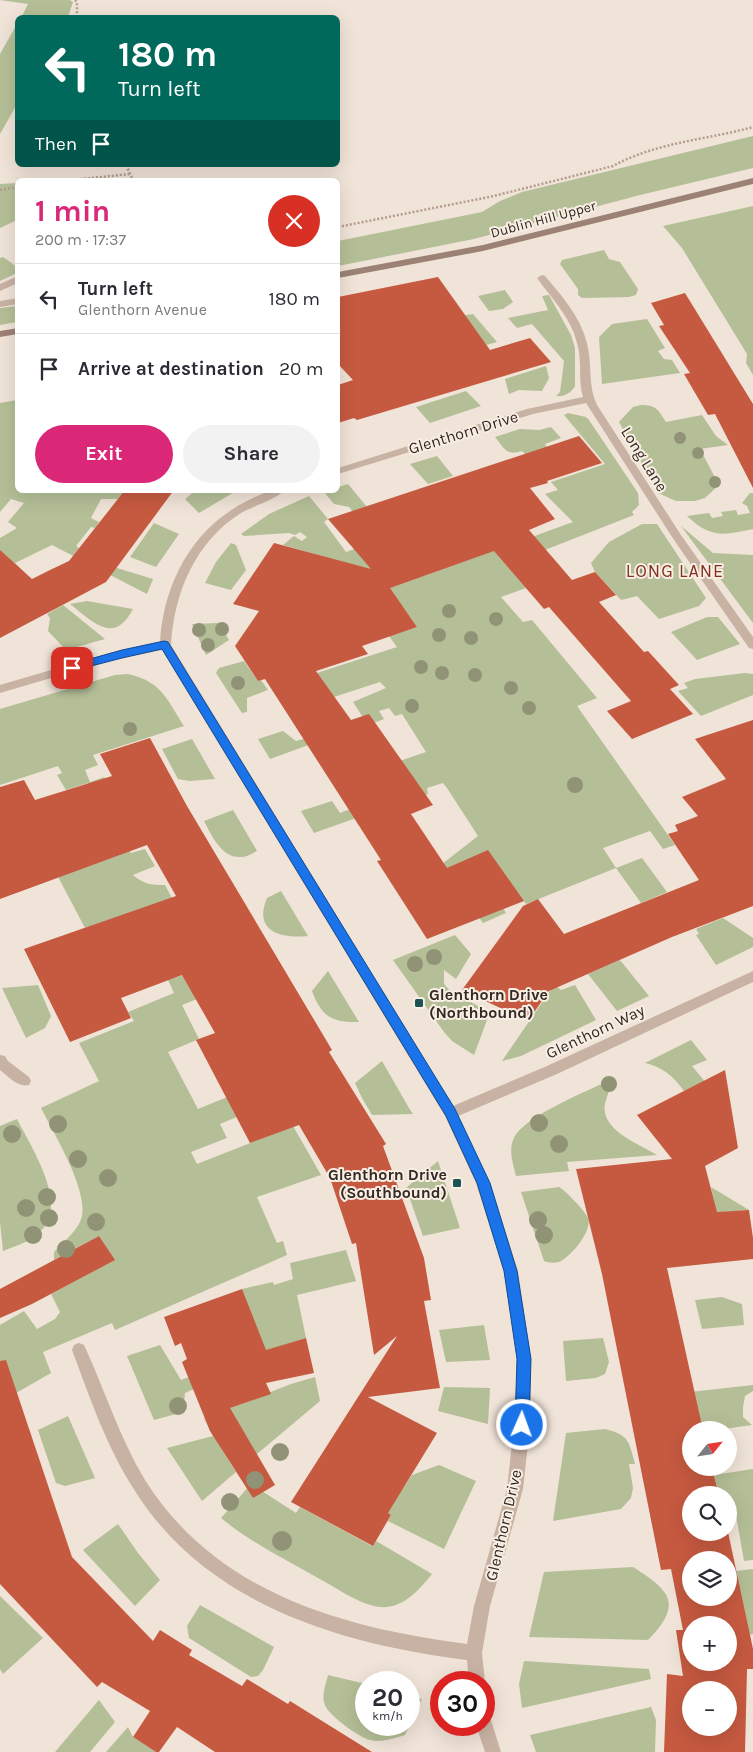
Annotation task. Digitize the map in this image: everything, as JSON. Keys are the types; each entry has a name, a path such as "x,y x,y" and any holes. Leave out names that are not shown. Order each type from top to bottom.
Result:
{"street":[{"name":"Dublin Hill Upper","path":"340,275 483,248 617,213 753,181"},
{"name":"Long Lane","path":"542,278 561,302 575,325 581,340 584,348 584,384 589,399 660,513 753,644"},
{"path":"0,288 15,280"},
{"path":"0,304 15,302"},
{"path":"0,334 15,332"},
{"name":"Glenthorn Drive","path":"340,469 531,411 589,399"},
{"path":"0,689 109,657 164,645 168,610 178,582 193,554 208,535 228,517 274,493"},
{"name":"Glenthorn Drive","path":"164,645 450,1113 483,1183 511,1271 524,1359 522,1425 515,1489 482,1606 474,1652 476,1671"},
{"name":"Glenthorn Way","path":"450,1113 552,1070 753,976"},
{"path":"0,1060 24,1081"},
{"path":"79,1350 104,1414 128,1464 151,1502 174,1532 195,1552 248,1589 316,1620 375,1638 423,1647 474,1652"},
{"path":"488,1736 493,1752"}],"path":[{"path":"75,0 78,2 77,15"},
{"path":"340,227 494,196 614,166 628,156 652,148 753,127"},
{"path":"127,167 131,178"},
{"path":"91,178 130,174"},
{"path":"0,190 15,188"}],"green space":[{"path":"0,0 70,0 73,2 69,15 22,15 28,4"},
{"path":"15,28 15,108 0,134 0,54"},
{"path":"753,136 753,168 640,195 474,239 340,266 340,241 482,212 500,201 522,192"},
{"path":"15,183 15,221 0,228 0,184"},
{"path":"753,206 753,375 746,363 747,354 682,248 663,226"},
{"path":"604,250 609,259 620,262 638,289 636,295 629,297 582,298 578,295 578,289 560,264 562,260"},
{"path":"3,257 15,266 15,274 0,281 0,258"},
{"path":"505,290 513,302 503,309 489,311 478,296"},
{"path":"549,295 571,335 575,348 575,386 569,393 562,396 556,396 560,392 564,361 532,324 517,328 508,318 548,310 542,296"},
{"path":"15,306 15,322 0,325 0,308"},
{"path":"473,314 497,342 483,346 460,316"},
{"path":"647,319 665,348 658,351 664,359 672,360 680,373 602,384 599,337 612,324"},
{"path":"546,366 549,378 542,391 519,390 509,394 505,379"},
{"path":"466,391 481,406 430,423 416,407"},
{"path":"15,400 15,493 124,493 118,499 101,499 91,518 99,522 95,528 91,527 76,546 79,548 74,555 153,579 147,594 52,545 15,563 23,571 18,574 0,550 0,538 17,528 8,522 24,503 11,499 0,512 0,403"},
{"path":"641,405 654,407 666,422 702,415 716,436 728,445 700,449 719,485 705,498 695,501 676,501 658,493 619,422 633,407"},
{"path":"568,413 586,417 589,420 638,493 639,505 632,512 634,515 507,565 526,588 501,597 523,622 532,620 597,698 577,706 675,845 663,849 650,831 603,848 616,868 526,904 518,893 499,901 506,913 483,923 442,864 478,836 447,788 443,783 427,788 428,794 403,802 379,768 426,752 402,714 395,716 389,708 379,711 384,719 368,725 353,702 386,688 380,682 334,697 317,673 397,647 389,636 417,627 403,607 325,557 283,545 294,536 302,541 307,537 300,532 295,535 289,533 244,536 241,534 269,514 309,496 328,519 324,522 346,552 366,545 423,576 573,522 545,494 558,490 551,482 605,464 564,415"},
{"path":"551,427 561,438 545,444 548,450 527,456 522,451 509,452 495,437 520,429 539,430"},
{"path":"437,456 453,476 428,484 410,464"},
{"path":"348,484 367,507 353,512 349,507 334,504 325,493 340,493 340,486"},
{"path":"192,493 233,493 199,513 185,499"},
{"path":"750,493 753,493 753,529 726,534 711,532 703,529 687,516 709,513 712,518 723,516 721,512 736,510 738,515 750,513 747,506 742,503"},
{"path":"154,523 179,534 156,567 130,557"},
{"path":"642,524 657,524 706,598 699,606 659,619 637,596 621,600 595,572 591,563 609,542"},
{"path":"681,526 713,553 753,555 753,623"},
{"path":"231,543 236,545 246,570 231,590 205,583 216,562"},
{"path":"87,601 133,609 126,620 118,626 111,628 103,627 86,617 70,604"},
{"path":"63,605 105,639 66,650 48,631 50,618 47,614"},
{"path":"707,617 718,617 740,644 697,660 671,632"},
{"path":"219,623 229,640 206,655 192,624"},
{"path":"244,661 258,681 261,680 268,690 247,698 247,712 242,713 216,673 219,668"},
{"path":"745,673 753,674 753,695 701,716 678,691 688,688 684,683 695,679"},
{"path":"128,674 149,682 162,692 184,726 93,755 98,765 85,770 90,782 104,777 112,791 94,795 88,783 66,790 57,775 62,773 58,766 0,785 0,709 115,675"},
{"path":"283,731 296,741 310,737 314,743 270,759 258,739"},
{"path":"192,739 215,779 190,781 178,779 162,749"},
{"path":"332,801 340,813 353,808 359,817 314,833 301,811"},
{"path":"233,810 257,851 242,857 235,857 223,850 214,840 204,821"},
{"path":"121,836 131,853 145,849 155,866 133,875 148,883 165,885 172,898 85,928 55,871"},
{"path":"642,858 667,892 641,903 616,868"},
{"path":"281,891 308,936 298,937 279,934 266,925 264,909 267,898"},
{"path":"723,918 753,938 753,947 716,965 696,935 699,934 696,929"},
{"path":"455,935 471,954 456,979 444,970 444,984 451,992 490,1012 474,1055 452,1041 444,1032 393,960"},
{"path":"620,960 649,996 617,1011 588,974"},
{"path":"328,971 359,1022 335,1019 319,1007 312,991"},
{"path":"183,975 222,989 182,1005 199,1039 168,1052 198,1109 259,1084 270,1103 220,1124 227,1138 191,1152 197,1164 293,1126 321,1175 257,1197 277,1243 283,1241 287,1255 115,1330 112,1323 43,1352 51,1373 16,1393 0,1393 0,1325 24,1311 37,1329 55,1319 60,1312 51,1294 114,1260 99,1236 54,1260 54,1252 74,1231 80,1221 82,1204 75,1176 41,1108 99,1081 79,1043 134,1021 128,1012 174,993 168,980"},
{"path":"38,985 51,1016 45,1028 26,1038 2,988"},
{"path":"554,985 561,990 575,985 596,1020 521,1056 502,1061"},
{"path":"691,1040 707,1060 692,1066 707,1084 687,1095 669,1074 645,1063"},
{"path":"382,1061 413,1114 372,1115 362,1098 355,1083"},
{"path":"614,1078 605,1104 605,1113 608,1121 622,1135 657,1155 567,1162 569,1171 516,1176 511,1147 514,1138 521,1129 544,1112"},
{"path":"17,1119 43,1172 51,1201 50,1214 45,1226 37,1235 26,1242 3,1251 0,1222 0,1126"},
{"path":"438,1161 460,1228 423,1236 406,1188"},
{"path":"559,1187 583,1211 589,1223 584,1237 569,1255 559,1262 549,1262 544,1261 521,1192"},
{"path":"711,1187 749,1210 669,1216 714,1201"},
{"path":"346,1250 356,1281 297,1295 306,1338 255,1354 242,1289 273,1282 274,1285 293,1279 290,1263"},
{"path":"722,1297 742,1304 744,1325 702,1329 695,1300"},
{"path":"484,1325 490,1360 446,1362 439,1330"},
{"path":"603,1338 609,1362 605,1374 596,1378 566,1381 563,1341"},
{"path":"160,1345 181,1380 189,1377 194,1389 185,1393 183,1412 154,1420 127,1356"},
{"path":"315,1377 320,1401 257,1454 221,1448 236,1472 202,1501 167,1448 213,1436 204,1418 291,1384"},
{"path":"753,1385 753,1391 745,1396 743,1407 743,1417 752,1425 738,1427 738,1421 701,1421 698,1410 636,1398"},
{"path":"444,1387 490,1388 488,1424 438,1411"},
{"path":"68,1416 95,1478 65,1486 56,1483 38,1430"},
{"path":"605,1429 619,1434 629,1444 635,1464 629,1464 633,1488 631,1498 621,1509 553,1521 566,1433"},
{"path":"439,1465 476,1481 444,1549 388,1521 391,1515 384,1510 397,1488 402,1490 412,1475"},
{"path":"753,1469 753,1560 744,1561 737,1521 737,1486 717,1486 714,1476 738,1476 738,1471"},
{"path":"251,1484 296,1513 300,1507 372,1546 376,1541 432,1574 416,1592 396,1605 380,1607 364,1603 256,1543 221,1518"},
{"path":"118,1524 160,1580 135,1606 83,1550"},
{"path":"633,1567 656,1583 664,1591 668,1599 669,1607 666,1617 648,1640 529,1637 544,1572"},
{"path":"753,1569 753,1634 749,1635 737,1576 737,1571"},
{"path":"0,1596 43,1638 3,1674 0,1669"},
{"path":"200,1605 274,1647 258,1676 251,1677 189,1638 187,1626"},
{"path":"524,1661 649,1669 651,1679 522,1708 519,1684"},
{"path":"328,1675 355,1681 355,1732 327,1709 324,1694"},
{"path":"99,1700 115,1722 90,1752 55,1752"},
{"path":"651,1707 656,1720 655,1752 536,1752 530,1735"},
{"path":"128,1727 133,1737 156,1752 106,1752"},
{"path":"361,1736 402,1736 379,1741"}],"building":[{"path":"438,277 490,350 530,338 551,362 357,420 354,418 340,422 340,384 353,380 340,366 340,297"},
{"path":"685,293 753,404 753,488 715,414 708,415 684,374 690,373 659,326 664,325 651,303"},
{"path":"579,436 602,463 530,488 555,519 529,530 572,580 595,572 616,595 599,602 644,652 648,651 679,685 670,689 693,714 632,739 607,711 631,701 549,607 544,609 494,551 390,588 417,627 362,646 368,654 316,671 351,720 369,714 433,805 411,814 447,868 488,850 524,901 427,939 377,861 381,860 265,679 258,681 235,646 259,611 233,604 274,543 371,569 328,519"},
{"path":"123,493 172,493 106,582 0,638 0,550 32,579 69,561"},
{"path":"753,720 753,906 672,937 549,991 528,1021 462,990 523,906 538,899 564,934 699,880 668,834 678,831 675,825 698,816 682,797 726,779 695,739"},
{"path":"150,738 187,806 332,1050 329,1052 386,1144 383,1146 424,1258 431,1300 424,1301 440,1388 368,1397 437,1433 388,1513 391,1515 373,1546 291,1502 397,1336 374,1355 356,1243 352,1244 330,1178 299,1125 250,1143 196,1040 215,1033 182,975 121,998 131,1018 70,1042 24,949 176,896 147,845 0,899 0,787 24,780 35,800 112,776 100,754"},
{"path":"725,1070 738,1148 705,1166 717,1212 749,1210 753,1238 753,1259 667,1268 701,1421 682,1421 682,1476 714,1476 717,1486 682,1486 682,1541 730,1541 732,1551 682,1551 682,1606 737,1606 737,1574 753,1649 753,1669 747,1669 745,1752 664,1752 667,1674 683,1676 682,1671 737,1671 737,1616 682,1616 682,1625 671,1569 661,1570 602,1274 576,1169 672,1159 637,1115"},
{"path":"99,1236 115,1260 32,1304 0,1318 0,1289"},
{"path":"242,1289 266,1350 306,1338 314,1373 266,1383 271,1394 230,1408 275,1485 253,1498 210,1431 182,1362 187,1359 181,1343 175,1346 164,1317"},
{"path":"6,1360 72,1557 153,1641 160,1630 192,1650 189,1655 242,1686 247,1679 288,1704 290,1701 372,1752 215,1752 177,1727 159,1752 156,1752 133,1737 150,1711 102,1682 97,1687 0,1584 0,1361"},
{"path":"676,1630 682,1630 682,1669"}],"place":[{"name":"Glenthorn Drive (Northbound)","path":"419,1003"},
{"name":"Glenthorn Drive (Southbound)","path":"457,1183"}],"district":[{"name":"LONG LANE","path":"675,571"}],"route":[{"path":"72,668 164,645 398,1025 450,1113 483,1183 511,1271 524,1359 522,1425"}]}
